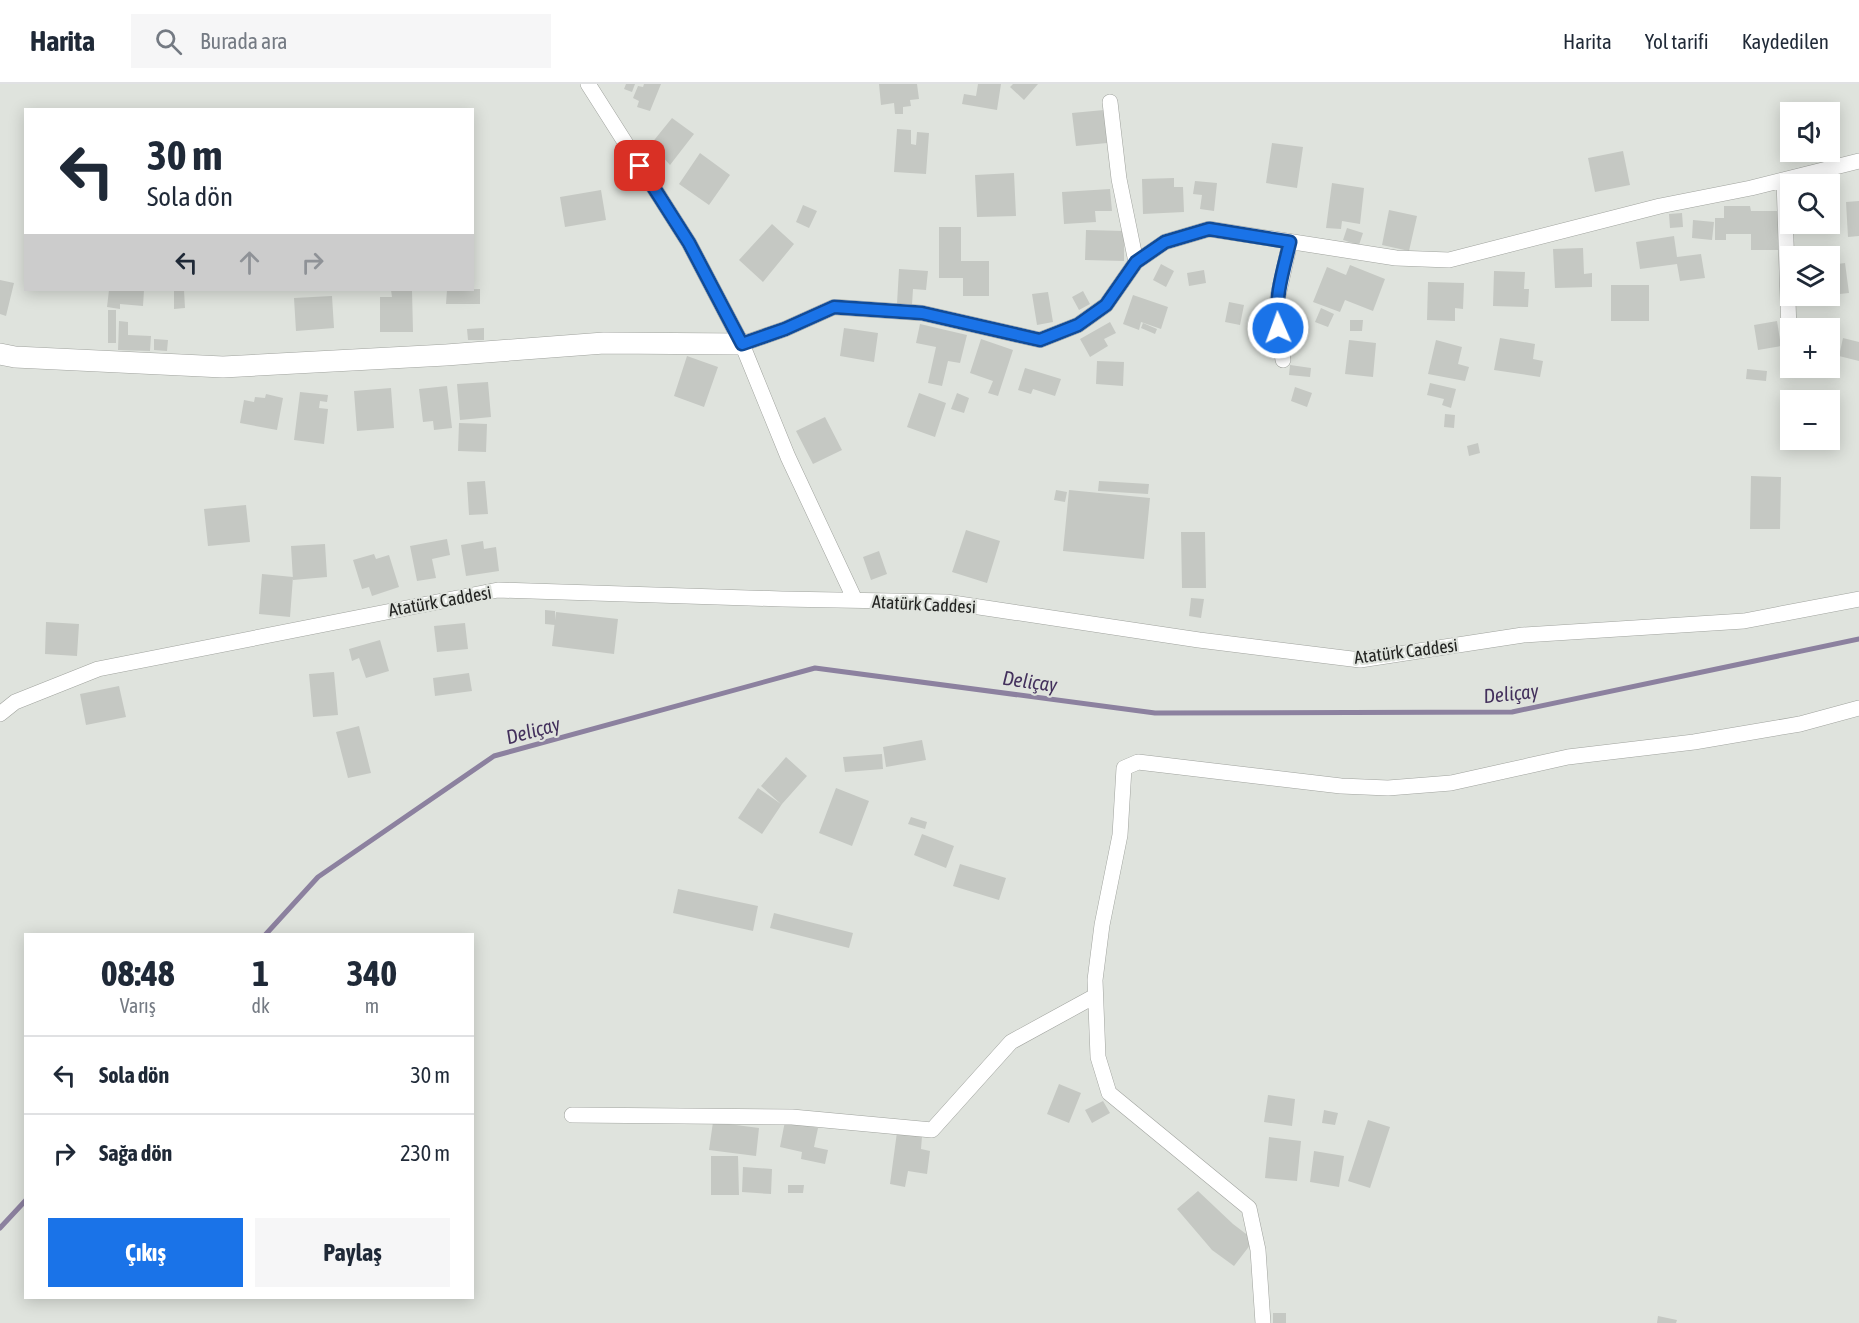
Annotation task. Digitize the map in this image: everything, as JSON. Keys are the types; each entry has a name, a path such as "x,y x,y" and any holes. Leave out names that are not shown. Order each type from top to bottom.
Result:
{"street":[{"path":"591,86 689,243 742,344 788,458 855,600"},
{"path":"1110,102 1119,179 1136,262"},
{"path":"1808,174 1859,161"},
{"path":"0,354 15,357 223,367 446,356 604,343 742,344 785,329 834,307 922,313 1040,340 1078,325 1106,305 1136,262 1165,242 1209,229 1396,258 1449,260 1660,206 1780,181"},
{"path":"1786,234 1789,318"},
{"path":"1283,360 1276,312 1290,242"},
{"name":"Atatürk Caddesi","path":"0,714 15,702 98,669 498,590 946,602 1198,640 1360,660 1523,634 1744,621 1859,599"},
{"path":"1263,1323 1258,1250 1250,1208 1109,1094 1098,1057 1095,980 1102,925 1120,836 1124,768 1138,762 1341,786 1388,788 1451,783 1568,757 1695,742 1800,724 1859,708"},
{"path":"572,1115 792,1117 932,1130 1011,1042 1095,996"}],"building":[{"path":"626,84 635,84 632,92 624,89"},
{"path":"644,84 661,84 650,111 637,107 639,101 633,98 638,86 643,87"},
{"path":"879,84 917,84 919,99 910,100 911,106 903,107 903,114 895,114 894,103 881,105"},
{"path":"978,84 1001,84 997,110 962,104 964,94 976,96"},
{"path":"1013,84 1038,84 1024,100 1010,87"},
{"path":"1104,110 1107,143 1076,146 1072,113"},
{"path":"672,118 694,134 670,165 651,144"},
{"path":"897,129 911,130 911,144 916,145 917,132 929,133 926,174 894,172"},
{"path":"1272,143 1303,147 1297,188 1266,183"},
{"path":"1623,151 1630,185 1595,192 1588,158"},
{"path":"700,153 730,175 709,205 679,184"},
{"path":"1014,173 1016,216 977,217 975,175"},
{"path":"1174,178 1174,187 1183,187 1184,212 1143,214 1142,179"},
{"path":"1195,181 1217,183 1214,211 1200,209 1202,195 1193,194"},
{"path":"1332,183 1364,188 1360,224 1342,221 1341,229 1326,228"},
{"path":"1110,189 1112,211 1095,211 1096,222 1064,224 1062,192"},
{"path":"601,190 606,220 565,227 560,197"},
{"path":"1859,201 1859,236 1848,237 1846,202"},
{"path":"803,205 817,211 809,228 796,222"},
{"path":"1724,206 1750,206 1751,211 1778,211 1778,250 1751,250 1751,234 1726,234 1726,240 1715,240 1715,218 1724,218"},
{"path":"1389,210 1417,216 1409,251 1382,245"},
{"path":"1682,213 1683,227 1670,228 1669,214"},
{"path":"1693,220 1714,222 1712,240 1692,238"},
{"path":"772,224 794,244 763,282 739,260"},
{"path":"939,227 961,227 961,261 989,261 989,296 963,296 963,278 939,278"},
{"path":"1347,228 1363,233 1359,245 1343,240"},
{"path":"1086,230 1124,231 1124,261 1085,260"},
{"path":"1674,236 1677,257 1701,254 1705,278 1680,281 1677,264 1640,269 1636,242"},
{"path":"1583,248 1584,274 1592,273 1592,287 1555,288 1553,249"},
{"path":"1845,263 1849,293 1840,294 1840,264"},
{"path":"1161,264 1174,271 1166,287 1153,280"},
{"path":"1350,265 1385,279 1373,311 1345,300 1340,312 1313,302 1327,267 1346,275"},
{"path":"899,269 928,271 926,290 913,289 912,305 897,304"},
{"path":"1204,270 1206,283 1189,286 1187,273"},
{"path":"1494,271 1525,272 1524,289 1529,289 1528,307 1493,306"},
{"path":"0,280 14,283 6,316 0,314"},
{"path":"1428,282 1464,283 1463,309 1455,308 1455,321 1427,320"},
{"path":"1611,285 1649,285 1649,321 1611,321"},
{"path":"480,289 480,304 446,304 447,291 474,291"},
{"path":"109,291 144,291 143,306 120,304 120,309 107,307"},
{"path":"174,291 184,291 185,308 174,309"},
{"path":"391,291 412,291 413,332 380,332 380,297 392,297"},
{"path":"1083,291 1090,304 1079,310 1072,297"},
{"path":"1048,292 1053,322 1037,325 1032,294"},
{"path":"1133,295 1168,307 1161,329 1141,322 1139,330 1123,324"},
{"path":"332,296 334,328 296,331 294,298"},
{"path":"1229,302 1244,305 1240,325 1225,322"},
{"path":"1321,308 1334,314 1328,327 1315,322"},
{"path":"108,310 116,310 116,343 108,343"},
{"path":"1350,320 1363,320 1362,331 1350,331"},
{"path":"119,321 128,322 128,335 151,336 150,351 118,350"},
{"path":"1777,321 1780,346 1758,350 1754,325"},
{"path":"1110,322 1116,333 1104,339 1108,346 1090,357 1080,339"},
{"path":"1143,323 1157,329 1155,334 1141,328"},
{"path":"920,324 967,335 960,363 948,361 942,386 928,383 936,347 916,343"},
{"path":"484,328 484,340 468,340 467,329"},
{"path":"844,328 878,333 874,362 840,356"},
{"path":"1500,338 1535,344 1533,359 1543,361 1540,377 1494,370"},
{"path":"1843,338 1859,342 1859,361 1840,356"},
{"path":"154,339 168,340 167,351 154,350"},
{"path":"981,339 1013,350 998,396 988,393 993,381 970,373"},
{"path":"1349,340 1376,343 1373,377 1345,374"},
{"path":"1436,340 1462,347 1458,364 1469,367 1465,381 1428,374"},
{"path":"687,356 718,367 704,407 674,396"},
{"path":"1097,361 1124,362 1123,386 1096,384"},
{"path":"1290,365 1311,368 1310,377 1289,375"},
{"path":"1025,368 1061,379 1055,396 1033,389 1031,394 1018,390"},
{"path":"1747,369 1767,371 1766,381 1746,379"},
{"path":"488,382 491,417 460,420 457,384"},
{"path":"1430,383 1456,389 1451,408 1442,405 1444,399 1427,395"},
{"path":"447,386 452,428 434,430 433,421 423,422 419,389"},
{"path":"1295,387 1312,393 1307,407 1291,401"},
{"path":"391,388 394,428 357,431 354,391"},
{"path":"300,392 328,395 327,402 320,401 319,408 328,409 324,444 294,440"},
{"path":"919,393 946,403 935,437 907,427"},
{"path":"957,393 969,398 964,413 951,409"},
{"path":"266,394 283,398 277,430 240,423 244,400 254,402 255,397 265,398"},
{"path":"1445,414 1455,415 1454,428 1444,427"},
{"path":"825,417 842,450 813,464 796,431"},
{"path":"459,423 487,424 486,452 458,451"},
{"path":"1478,443 1480,453 1469,456 1467,446"},
{"path":"1751,476 1781,477 1780,529 1750,529"},
{"path":"485,481 488,514 469,515 467,482"},
{"path":"1099,481 1149,484 1148,494 1098,491"},
{"path":"1056,490 1067,492 1065,502 1054,500"},
{"path":"1069,490 1150,498 1144,559 1063,551"},
{"path":"246,505 250,542 208,546 204,509"},
{"path":"966,530 1000,541 987,583 952,572"},
{"path":"1181,532 1205,532 1206,588 1182,588"},
{"path":"447,539 450,555 432,559 436,578 417,581 410,546"},
{"path":"483,541 484,549 496,547 499,571 466,576 461,545"},
{"path":"325,544 327,577 293,580 291,546"},
{"path":"879,551 887,574 871,580 863,557"},
{"path":"374,554 376,559 389,555 399,587 372,596 369,587 362,589 353,560"},
{"path":"262,574 293,577 290,617 259,614"},
{"path":"1191,598 1204,599 1201,618 1189,616"},
{"path":"545,610 555,611 555,625 545,624"},
{"path":"556,612 618,619 614,654 552,646"},
{"path":"46,622 79,624 77,656 45,654"},
{"path":"465,623 468,649 437,652 434,626"},
{"path":"380,640 389,671 366,678 359,658 352,661 349,649"},
{"path":"334,672 338,715 313,717 309,674"},
{"path":"469,673 472,691 435,696 433,678"},
{"path":"119,686 126,717 86,725 80,694"},
{"path":"359,726 371,773 348,778 336,732"},
{"path":"922,740 926,760 886,767 883,747"},
{"path":"882,754 883,769 845,772 843,757"},
{"path":"786,757 807,776 782,804 762,834 738,818 758,788 781,804 761,786"},
{"path":"836,788 869,801 852,846 819,833"},
{"path":"911,817 927,822 925,829 908,824"},
{"path":"922,834 954,846 946,868 914,855"},
{"path":"960,864 1006,878 999,900 953,886"},
{"path":"678,889 758,906 753,931 673,913"},
{"path":"774,913 853,933 849,948 770,928"},
{"path":"1059,1084 1081,1093 1069,1123 1047,1114"},
{"path":"1268,1095 1295,1099 1292,1126 1264,1122"},
{"path":"1103,1101 1110,1113 1092,1123 1085,1110"},
{"path":"1324,1110 1338,1113 1335,1125 1322,1123"},
{"path":"1368,1120 1390,1127 1370,1188 1348,1181"},
{"path":"785,1121 818,1128 814,1147 828,1150 825,1164 801,1159 802,1152 780,1147"},
{"path":"713,1122 759,1128 756,1156 709,1150"},
{"path":"897,1132 922,1136 921,1149 930,1151 927,1174 908,1171 905,1187 890,1184"},
{"path":"1269,1137 1301,1141 1297,1181 1265,1178"},
{"path":"1314,1151 1344,1156 1339,1187 1310,1182"},
{"path":"711,1156 738,1156 739,1195 711,1195"},
{"path":"743,1167 772,1169 771,1194 742,1192"},
{"path":"788,1185 804,1185 803,1193 788,1193"},
{"path":"1198,1191 1254,1240 1234,1266 1212,1250 1177,1209"},
{"path":"1273,1313 1286,1313 1286,1323 1273,1323"},
{"path":"1658,1316 1677,1320 1676,1323 1657,1323"}],"waterway":[{"name":"Deliçay","path":"267,933 318,877 494,756 815,668 1155,713 1512,712 1859,639"},
{"name":"Deliçay","path":"0,1228 24,1202"}],"route":[{"path":"640,166 689,243 742,344 785,329 834,307 922,313 1040,340 1078,325 1106,305 1136,262 1165,242 1209,229 1290,242 1278,296 1276,312 1278,328"}]}
